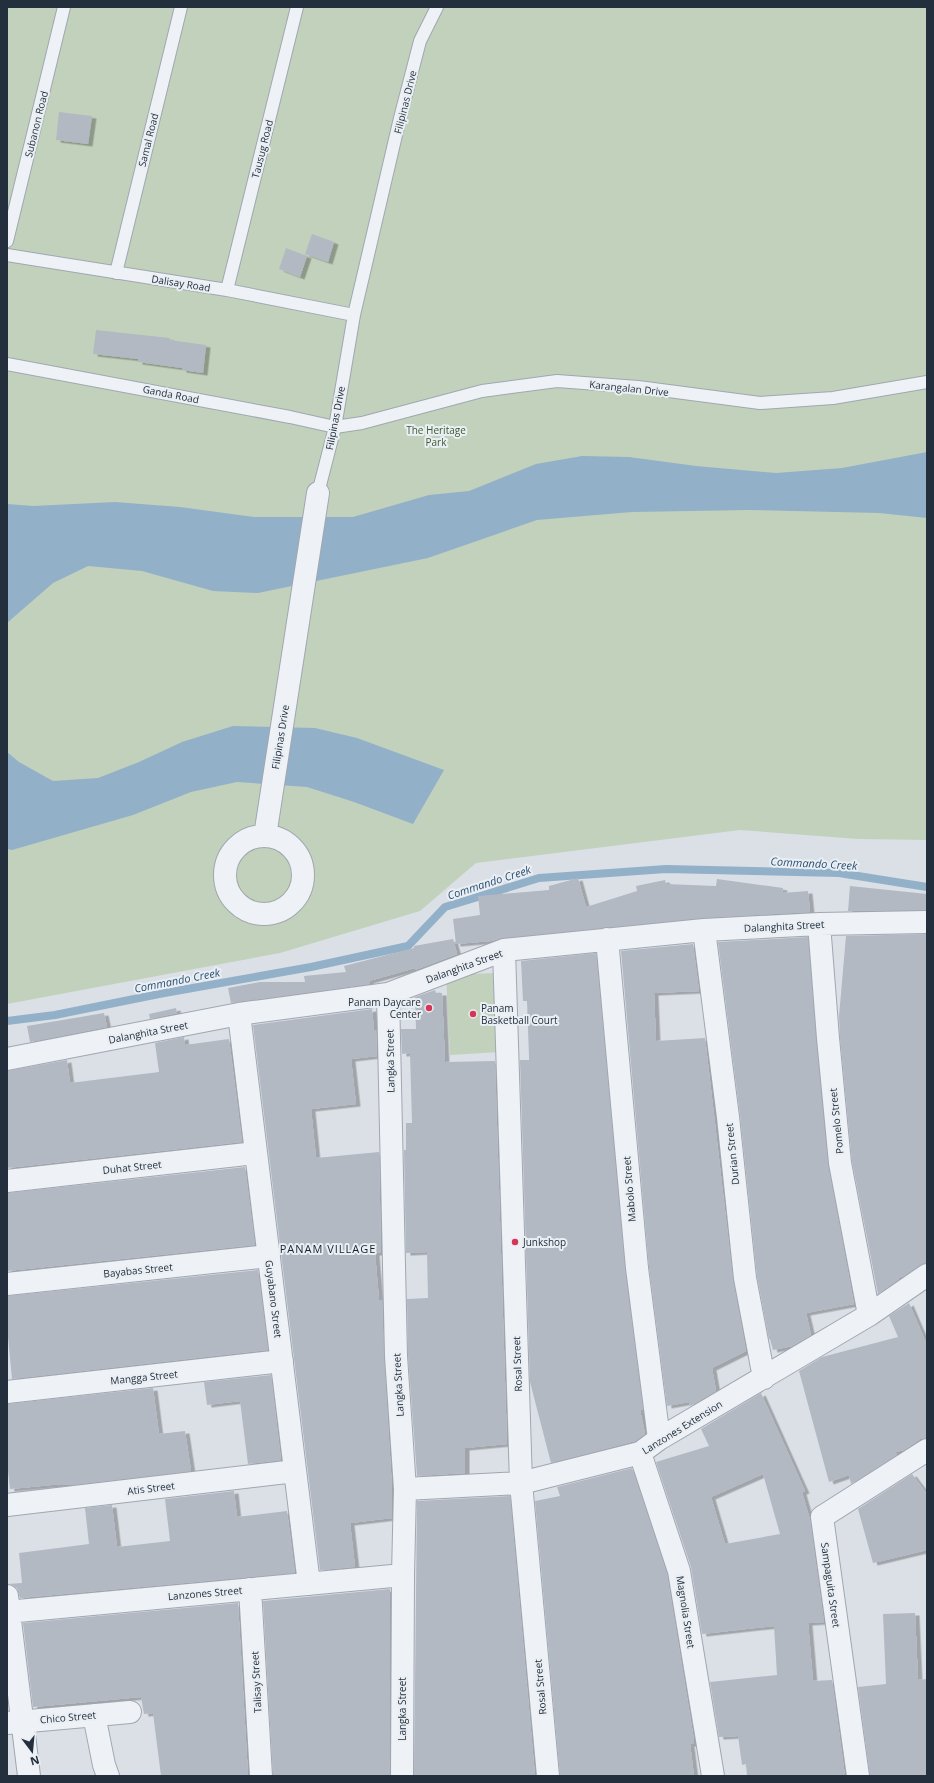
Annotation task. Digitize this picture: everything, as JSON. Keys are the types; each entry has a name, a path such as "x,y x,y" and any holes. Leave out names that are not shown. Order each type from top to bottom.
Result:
{"street":[{"name":"Filipinas Drive","path":"266,830 318,493"},
{"name":"Dalanghita Street","path":"7,1059 239,1014 388,994 504,950 704,930 819,924 927,922"},
{"name":"Pomelo Street","path":"819,924 840,1163 869,1315"},
{"name":"Durian Street","path":"704,930 728,1117 745,1278 764,1378"},
{"name":"Mabolo Street","path":"607,939 636,1268 659,1440"},
{"name":"Rosal Street","path":"504,950 521,1483 548,1776"},
{"name":"Langka Street","path":"388,994 396,1356 405,1489 402,1575 402,1776"},
{"name":"Guyabano Street","path":"239,1014 309,1584"},
{"name":"Duhat Street","path":"7,1181 256,1153"},
{"name":"Bayabas Street","path":"7,1284 268,1256"},
{"name":"Lanzones Extension","path":"405,1489 521,1483 640,1454 659,1440 869,1315 927,1275"},
{"name":"Mangga Street","path":"7,1392 282,1361"},
{"name":"Sampaguita Street","path":"858,1776 822,1517 927,1450"},
{"name":"Magnolia Street","path":"640,1454 679,1571 713,1776"},
{"name":"Atis Street","path":"7,1505 295,1471"},
{"name":"Lanzones Street","path":"8,1606 250,1589 402,1575"},
{"name":"Talisay Street","path":"250,1589 261,1776"},
{"path":"8,1606 15,1722 29,1776"},
{"name":"Chico Street","path":"15,1722 130,1712"},
{"path":"94,1715 104,1765 108,1776"}],"lane":[{"name":"Subanon Road","path":"7,241 64,7"},
{"name":"Samal Road","path":"116,273 180,7"},
{"name":"Tausug Road","path":"227,290 297,7"},
{"name":"Filipinas Drive","path":"318,493 335,427 354,315 420,41 437,7"},
{"name":"Dalisay Road","path":"7,254 227,290 354,315"},
{"name":"Ganda Road","path":"7,364 290,417 335,427"},
{"name":"Karangalan Drive","path":"335,427 369,421 482,390 557,381 638,388 760,403 833,398 927,382"}],"green space":[{"name":"The Heritage Park","path":"7,7 927,7 927,840 858,839 740,830 476,863 420,911 280,953 7,1004"},
{"name":"Panam Basketball Court","path":"495,973 500,1052 450,1055 446,975"}],"water":[{"path":"927,452 927,518 879,513 749,510 632,512 537,520 428,558 258,593 213,591 142,571 88,566 53,583 7,623 7,504 33,506 115,502 180,507 254,517 353,517 429,495 469,491 536,464 582,456 629,457 696,466 776,473 842,468"},
{"path":"233,726 315,728 357,738 444,770 413,824 354,802 307,787 237,782 191,792 133,815 12,850 7,849 7,752 19,762 53,781 98,778 139,762 182,742"}],"building":[{"path":"59,112 92,116 88,144 56,140"},
{"path":"312,234 334,242 328,262 305,254"},
{"path":"286,248 307,256 300,277 279,269"},
{"path":"96,330 170,338 169,340 206,345 203,373 182,370 182,368 138,362 138,359 93,354"},
{"path":"578,878 586,907 637,891 636,886 665,880 666,884 716,886 717,879 783,888 782,893 808,891 810,912 703,918 456,944 453,919 480,915 478,896 549,890 549,886"},
{"path":"850,886 927,894 927,910 848,911"},
{"path":"927,934 927,1263 920,1265 904,1276 898,1278 899,1279 878,1294 852,1161 840,1037 839,1016 846,936"},
{"path":"808,937 828,1164 854,1304 806,1313 811,1335 792,1346 773,1350 769,1339 757,1276 740,1115 718,942"},
{"path":"453,939 457,954 415,970 415,968 369,981 370,984 231,1003 228,988 260,982 305,982 304,976 346,972 344,966 414,948 414,946"},
{"path":"693,944 699,991 654,993 656,1041 705,1038 733,1279 746,1351 712,1368 716,1391 690,1406 689,1402 667,1406 649,1267 621,951"},
{"path":"596,953 625,1269 643,1410 640,1410 645,1434 635,1441 551,1463 530,1382 520,1060 529,1060 529,1057 527,1001 523,1001 521,961"},
{"path":"435,990 436,993 442,993 445,1062 495,1061 507,1444 465,1448 465,1473 417,1476 408,1355 407,1299 428,1298 427,1252 406,1253 404,1150 406,1150 406,1123 412,1123 410,1053 402,1054 401,1029 416,1029 415,997"},
{"path":"176,1008 177,1013 150,1019 149,1014"},
{"path":"372,1009 374,1030 376,1030 377,1056 351,1059 356,1104 311,1109 316,1158 379,1152 381,1253 375,1253 379,1300 382,1300 392,1489 392,1518 350,1523 355,1567 320,1570 253,1025"},
{"path":"104,1013 107,1027 30,1042 27,1026"},
{"path":"184,1037 185,1045 229,1039 242,1142 7,1168 7,1071 67,1060 70,1083 159,1072 155,1043"},
{"path":"245,1167 255,1245 7,1271 7,1193"},
{"path":"258,1270 268,1350 12,1379 7,1337 7,1296"},
{"path":"909,1303 927,1345 927,1438 920,1439 904,1450 895,1452 897,1455 851,1484 849,1475 829,1482 799,1371 822,1357 898,1337 889,1316"},
{"path":"271,1375 281,1460 248,1464 240,1401 207,1405 204,1382"},
{"path":"153,1388 159,1434 185,1431 191,1471 72,1485 62,1484 10,1489 7,1462 7,1404"},
{"path":"761,1393 805,1491 802,1492 810,1520 824,1622 808,1623 813,1681 832,1680 845,1776 747,1776 746,1764 742,1765 738,1736 719,1737 710,1682 777,1675 774,1626 702,1634 691,1567 656,1462 709,1446 701,1429","holes":["763,1474 780,1534 725,1544 711,1497"]},
{"path":"632,1468 667,1574 694,1740 694,1744 690,1744 694,1776 560,1776 535,1501 560,1496 557,1487"},
{"path":"912,1474 927,1494 927,1550 873,1563 858,1509"},
{"path":"234,1491 237,1517 287,1511 295,1573 20,1598 17,1588 7,1584 22,1583 19,1553 89,1544 85,1508 112,1505 117,1547 170,1541 165,1499"},
{"path":"510,1496 535,1776 414,1776 417,1501"},
{"path":"390,1589 390,1776 273,1776 263,1601"},
{"path":"238,1603 248,1776 161,1776 153,1713 144,1714 141,1697 33,1707 23,1623"},
{"path":"915,1613 918,1680 927,1679 927,1776 870,1776 858,1687 886,1684 883,1614"}],"waterway":[{"name":"Commando Creek","path":"7,1021 55,1015 159,994 311,967 408,946 445,907 539,878 666,869 839,873 927,887"}],"place":[{"name":"Panam Daycare Center","path":"429,1008"},
{"name":"Panam Basketball Court","path":"473,1014"},
{"name":"Junkshop","path":"515,1242"}],"district":[{"name":"PANAM VILLAGE","path":"328,1248"}]}
